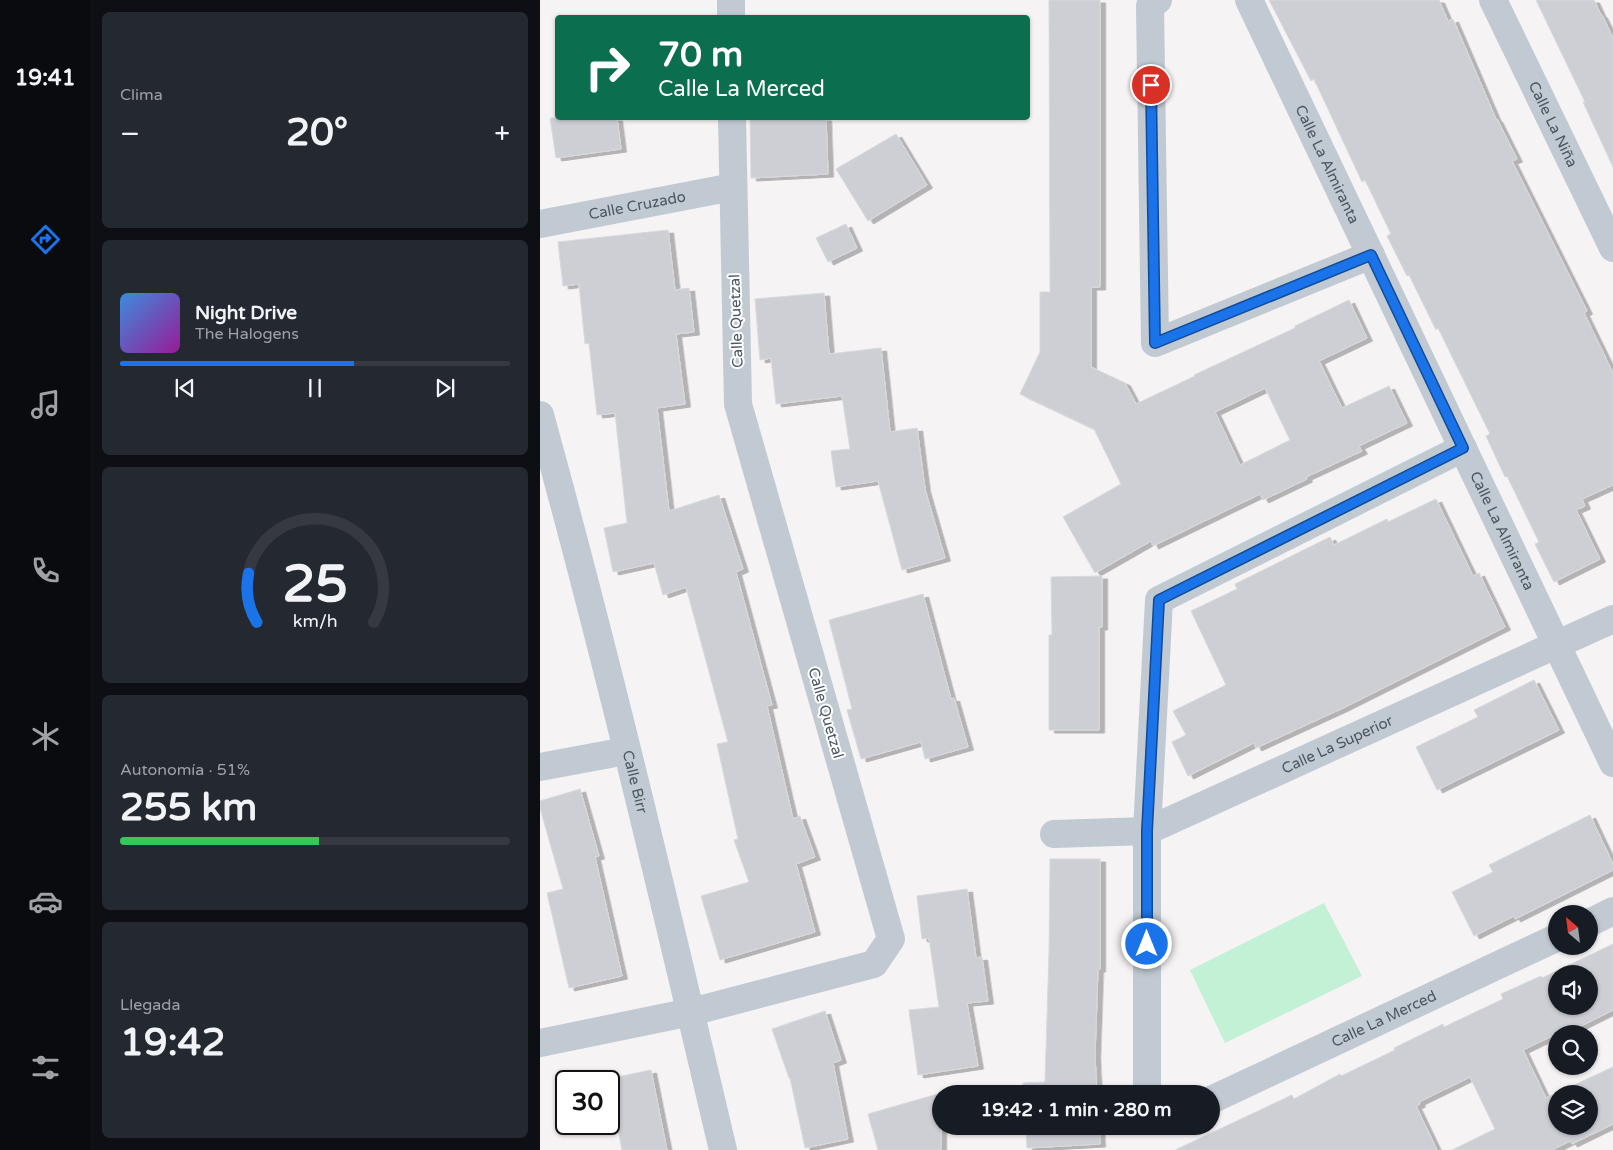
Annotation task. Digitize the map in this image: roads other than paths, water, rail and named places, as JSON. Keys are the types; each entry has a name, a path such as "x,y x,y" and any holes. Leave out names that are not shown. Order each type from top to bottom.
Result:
{"street":[{"path":"731,0 731,15"},
{"path":"1158,0 1150,6 1155,343 1371,255"},
{"name":"Calle La Almiranta","path":"1249,0 1613,763"},
{"name":"Calle La Niña","path":"1493,0 1613,248"},
{"name":"Calle Quetzal","path":"540,1043 690,1012 874,964 891,939 738,404 732,120"},
{"name":"Calle Cruzado","path":"540,224 733,187"},
{"name":"Calle Birr","path":"540,415 551,499 626,751 723,1150"},
{"path":"1147,1085 1147,831 1159,600 1463,448"},
{"name":"Calle La Superior","path":"1054,834 1147,831 1613,619"},
{"path":"540,767 626,751"},
{"path":"1598,919 1613,912"},
{"name":"Calle La Merced","path":"1220,1096 1548,942"}]}
